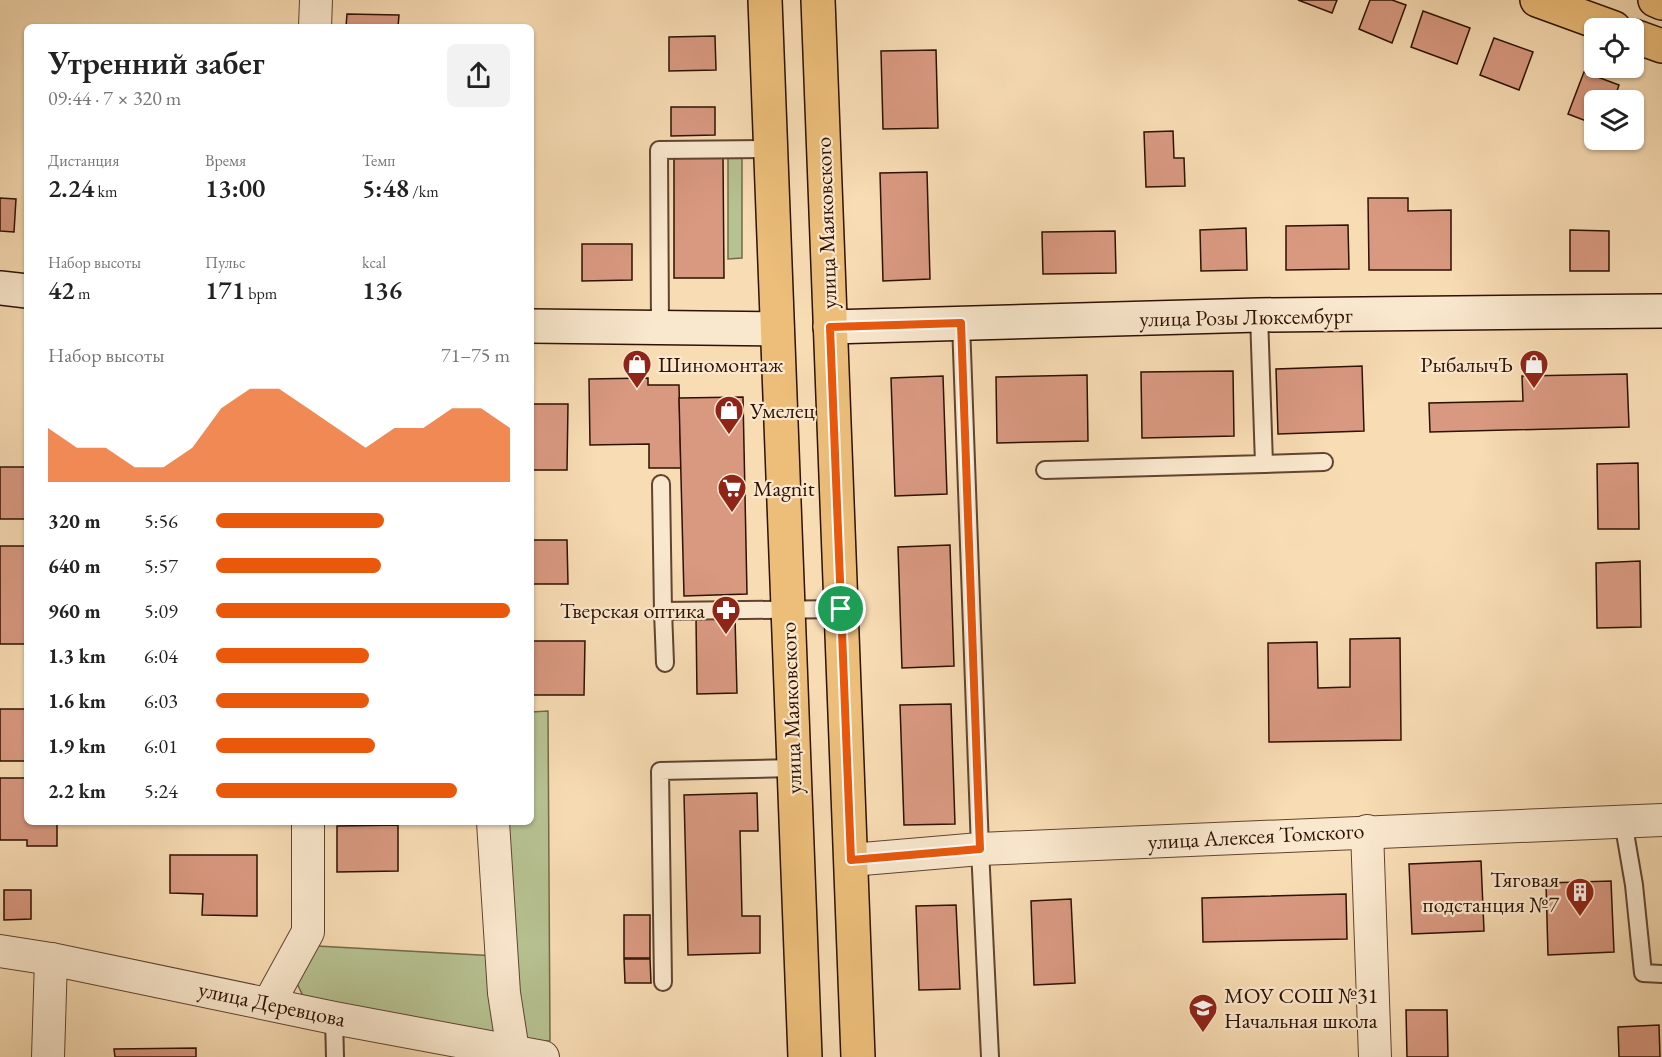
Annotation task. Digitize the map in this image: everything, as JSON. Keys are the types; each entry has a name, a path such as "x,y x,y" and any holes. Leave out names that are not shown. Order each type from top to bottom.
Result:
{"main road":[{"name":"улица Маяковского","path":"765,0 805,1057"},
{"name":"улица Маяковского","path":"818,0 858,1057"},
{"path":"1537,0 1586,18"},
{"path":"1655,0 1662,3"},
{"path":"1644,40 1662,46"}],"street":[{"path":"315,24 316,0"},
{"path":"0,288 24,291"},
{"name":"улица Розы Люксембург","path":"830,327 1259,315 1662,311"},
{"path":"534,326 777,329"},
{"name":"улица Алексея Томского","path":"851,860 980,849 1662,820"},
{"path":"269,1003 308,932 308,825"},
{"path":"493,825 504,993 528,1055"},
{"path":"1367,831 1375,1057"},
{"name":"улица Деревцова","path":"0,951 51,959 334,1018 528,1055"},
{"path":"48,1057 51,959"}],"lane":[{"path":"660,328 659,150 770,149"},
{"path":"1259,315 1264,464"},
{"path":"961,323 990,1057"},
{"path":"1045,470 1324,462"},
{"path":"661,484 665,663"},
{"path":"663,611 841,609"},
{"path":"663,982 660,771 794,768"},
{"path":"1623,821 1634,885 1643,972 1662,974"},
{"path":"334,1018 335,1057"}],"green space":[{"path":"728,158 742,158 742,258 728,259"},
{"path":"548,711 550,1041 520,1040 498,825 534,825 534,712"},
{"path":"317,946 497,956 504,1036 304,998 294,977"}],"building":[{"path":"1298,0 1337,0 1332,13"},
{"path":"1370,0 1392,0 1406,5 1392,43 1359,29"},
{"path":"1423,11 1470,28 1457,64 1411,47"},
{"path":"347,14 399,15 398,24 346,24"},
{"path":"715,36 716,70 669,71 669,37"},
{"path":"1494,38 1533,52 1519,90 1480,75"},
{"path":"936,50 938,128 883,129 881,51"},
{"path":"1584,72 1584,78 1600,78 1619,85 1617,90 1584,90 1584,120 1568,114"},
{"path":"671,107 715,107 715,135 671,136"},
{"path":"1173,131 1174,158 1184,158 1185,186 1146,187 1144,132"},
{"path":"674,156 723,157 724,278 674,278"},
{"path":"927,172 930,279 883,281 880,173"},
{"path":"0,198 16,199 14,232 0,231"},
{"path":"1368,198 1408,198 1408,211 1451,210 1451,270 1369,270"},
{"path":"1348,225 1349,269 1286,270 1286,226"},
{"path":"1246,228 1247,270 1201,271 1200,230"},
{"path":"1570,230 1609,231 1609,271 1570,271"},
{"path":"1115,231 1116,273 1043,274 1042,232"},
{"path":"582,244 632,244 632,280 582,281"},
{"path":"1362,366 1364,431 1278,434 1276,369"},
{"path":"1233,371 1234,436 1142,438 1141,372"},
{"path":"1627,374 1629,427 1430,432 1429,403 1523,401 1522,376"},
{"path":"1087,375 1088,441 997,443 996,377"},
{"path":"943,376 947,494 895,496 891,378"},
{"path":"648,378 648,385 679,385 681,468 649,468 649,444 590,445 589,379"},
{"path":"743,397 747,594 684,596 679,398"},
{"path":"534,404 568,404 567,470 534,470"},
{"path":"1638,463 1639,529 1598,529 1597,464"},
{"path":"0,467 24,467 24,519 0,519"},
{"path":"534,540 567,540 568,584 534,584"},
{"path":"950,545 954,666 902,668 898,547"},
{"path":"0,546 24,546 24,644 0,644"},
{"path":"1640,561 1641,627 1597,628 1596,563"},
{"path":"696,618 735,618 737,693 697,694"},
{"path":"1400,638 1401,740 1269,742 1268,643 1317,642 1318,688 1350,687 1350,639"},
{"path":"534,641 585,641 584,695 534,695"},
{"path":"951,704 955,824 904,825 900,705"},
{"path":"0,709 24,709 24,761 0,761"},
{"path":"0,778 24,778 24,825 57,825 57,846 27,846 27,840 0,840"},
{"path":"757,793 758,831 740,831 742,916 760,916 760,953 688,955 684,795"},
{"path":"398,825 398,871 337,872 337,826"},
{"path":"170,855 257,855 257,916 202,915 203,894 170,893"},
{"path":"1481,861 1484,931 1412,934 1409,864"},
{"name":"Тяговая подстанция №7","path":"1611,881 1614,952 1548,955 1546,883"},
{"path":"4,890 31,890 31,919 4,920"},
{"path":"1346,894 1347,939 1203,942 1202,898"},
{"path":"1071,899 1075,983 1034,985 1031,901"},
{"path":"956,905 960,989 919,990 916,906"},
{"path":"624,915 650,915 650,958 624,958"},
{"path":"624,959 650,959 651,983 625,983"},
{"path":"1406,1010 1447,1010 1448,1057 1407,1057"},
{"path":"1659,1025 1660,1057 1619,1057 1618,1027"},
{"path":"196,1048 196,1057 115,1057 114,1049"}],"place":[{"name":"Шиномонтаж","path":"637,390"},
{"name":"РыбалычЪ","path":"1534,390"},
{"name":"Умелец","path":"729,436"},
{"name":"Magnit","path":"732,514"},
{"name":"Тверская оптика","path":"726,636"},
{"name":"Тяговая подстанция №7","path":"1580,918"},
{"name":"МОУ СОШ №31 Начальная школа","path":"1203,1034"}],"route":[{"path":"961,323 980,849 851,860 841,609 830,327 961,323"}]}
